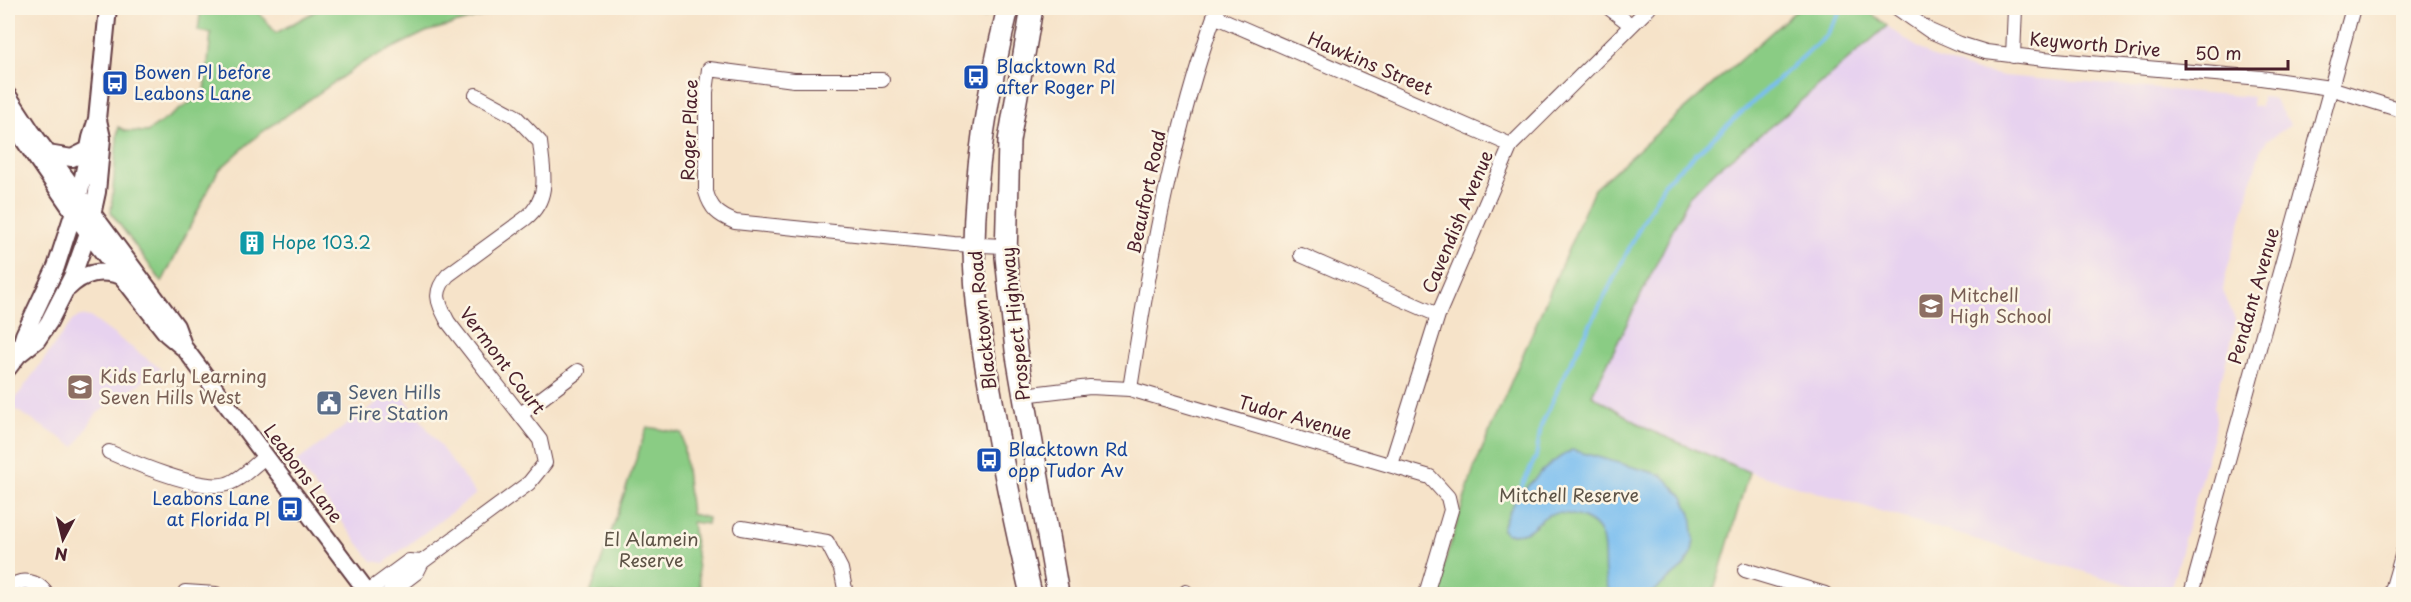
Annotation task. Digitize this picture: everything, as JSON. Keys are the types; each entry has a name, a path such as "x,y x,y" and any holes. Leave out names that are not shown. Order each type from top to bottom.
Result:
{"main road":[{"name":"Blacktown Road","path":"1008,8 984,125 974,245 978,311 996,435 1031,594"},
{"name":"Prospect Highway","path":"1032,8 1009,141 1006,246 1016,350 1058,594"}],"street":[{"path":"18,355 24,335 56,267 76,204 88,150 98,119 108,8"},
{"path":"1609,8 1631,26"},
{"name":"Cavendish Avenue","path":"1391,465 1438,315 1511,145 1649,8"},
{"name":"Keyworth Drive","path":"1897,8 1930,31 1986,52 2261,78 2330,87 2403,111"},
{"path":"2013,56 2015,8"},
{"name":"Pendant Avenue","path":"2191,594 2353,8"},
{"name":"Hawkins Street","path":"1216,12 1511,145"},
{"name":"Beaufort Road","path":"1130,389 1150,257 1178,133 1216,12"},
{"name":"Roger Place","path":"882,80 794,80 710,69 706,92 706,192 714,212 735,222 974,245 1006,246"},
{"name":"Vermont Court","path":"388,594 417,572 422,562 529,483 545,464 540,440 448,322 437,302 439,285 448,274 531,214 543,198 540,142 515,116 476,95"},
{"path":"8,96 48,154 76,204"},
{"path":"8,117 76,204"},
{"path":"8,368 18,355 37,340 66,290 88,233 93,215 102,138 98,119"},
{"path":"48,154 72,158 88,150"},
{"name":"Leabons Lane","path":"76,204 93,215 176,326 184,349"},
{"name":"Leabons Lane","path":"76,204 88,233 167,334 184,349 368,593"},
{"path":"1301,255 1438,315"},
{"path":"66,290 88,274 108,272 122,276"},
{"path":"521,414 578,371"},
{"name":"Tudor Avenue","path":"1023,396 1090,387 1130,389 1430,477 1448,497 1451,510 1426,594"},
{"path":"109,452 159,472 198,482 222,485 231,482 265,457"},
{"path":"742,528 827,542 841,569 846,594"},
{"path":"2391,594 2403,556"},
{"name":"Vermont Court","path":"368,593 409,561 422,562"},
{"path":"1745,570 1825,594"},
{"path":"8,591 15,583 27,582 37,584 46,594"},
{"path":"185,592 216,594"}],"shaded area":[{"name":"Mitchell High School","path":"1887,26 1930,56 1977,71 2004,76 2253,97 2252,106 2261,107 2262,97 2272,98 2291,125 2267,140 2260,151 2225,278 2223,291 2235,319 2235,327 2214,406 2215,428 2169,594 2159,594 1749,472 1649,430 1591,395 1689,197 1717,169 1781,118"},
{"name":"Kids Early Learning Seven Hills West","path":"80,316 90,317 161,369 96,414 75,447 10,406 72,321"},
{"path":"397,388 476,494 384,563 372,561 296,462"}],"green space":[{"path":"201,8 255,8 276,33 321,8 511,8 426,32 364,62 258,135 218,171 162,282 111,213 118,127 126,131 147,132 205,92 211,33 198,31"},
{"path":"916,8 988,8 985,17"},
{"name":"Mitchell Reserve","path":"1799,8 1865,8 1887,26 1781,118 1717,169 1689,197 1592,395 1649,430 1749,472 1713,594 1435,594 1474,468 1594,189"},
{"name":"El Alamein Reserve","path":"647,427 682,433 691,514 708,518 707,524 692,522 701,594 590,594"}],"water":[{"path":"1572,450 1662,475 1683,497 1691,514 1694,540 1691,556 1683,567 1653,592 1612,594 1605,575 1600,533 1594,525 1583,518 1560,513 1551,514 1523,533 1507,534 1502,530 1520,495 1540,473"}],"waterway":[{"path":"1515,500 1536,457 1541,426 1562,380 1666,181 1826,36 1843,8"},
{"path":"1603,594 1609,591"}],"place":[{"name":"Blacktown Rd after Roger Pl","path":"976,77"},
{"name":"Bowen Pl before Leabons Lane","path":"115,83"},
{"name":"Hope 103.2","path":"252,243"},
{"name":"Mitchell High School","path":"1931,306"},
{"name":"Kids Early Learning Seven Hills West","path":"80,387"},
{"name":"Seven Hills Fire Station","path":"329,403"},
{"name":"Blacktown Rd opp Tudor Av","path":"989,460"},
{"name":"Leabons Lane at Florida Pl","path":"290,509"}]}
